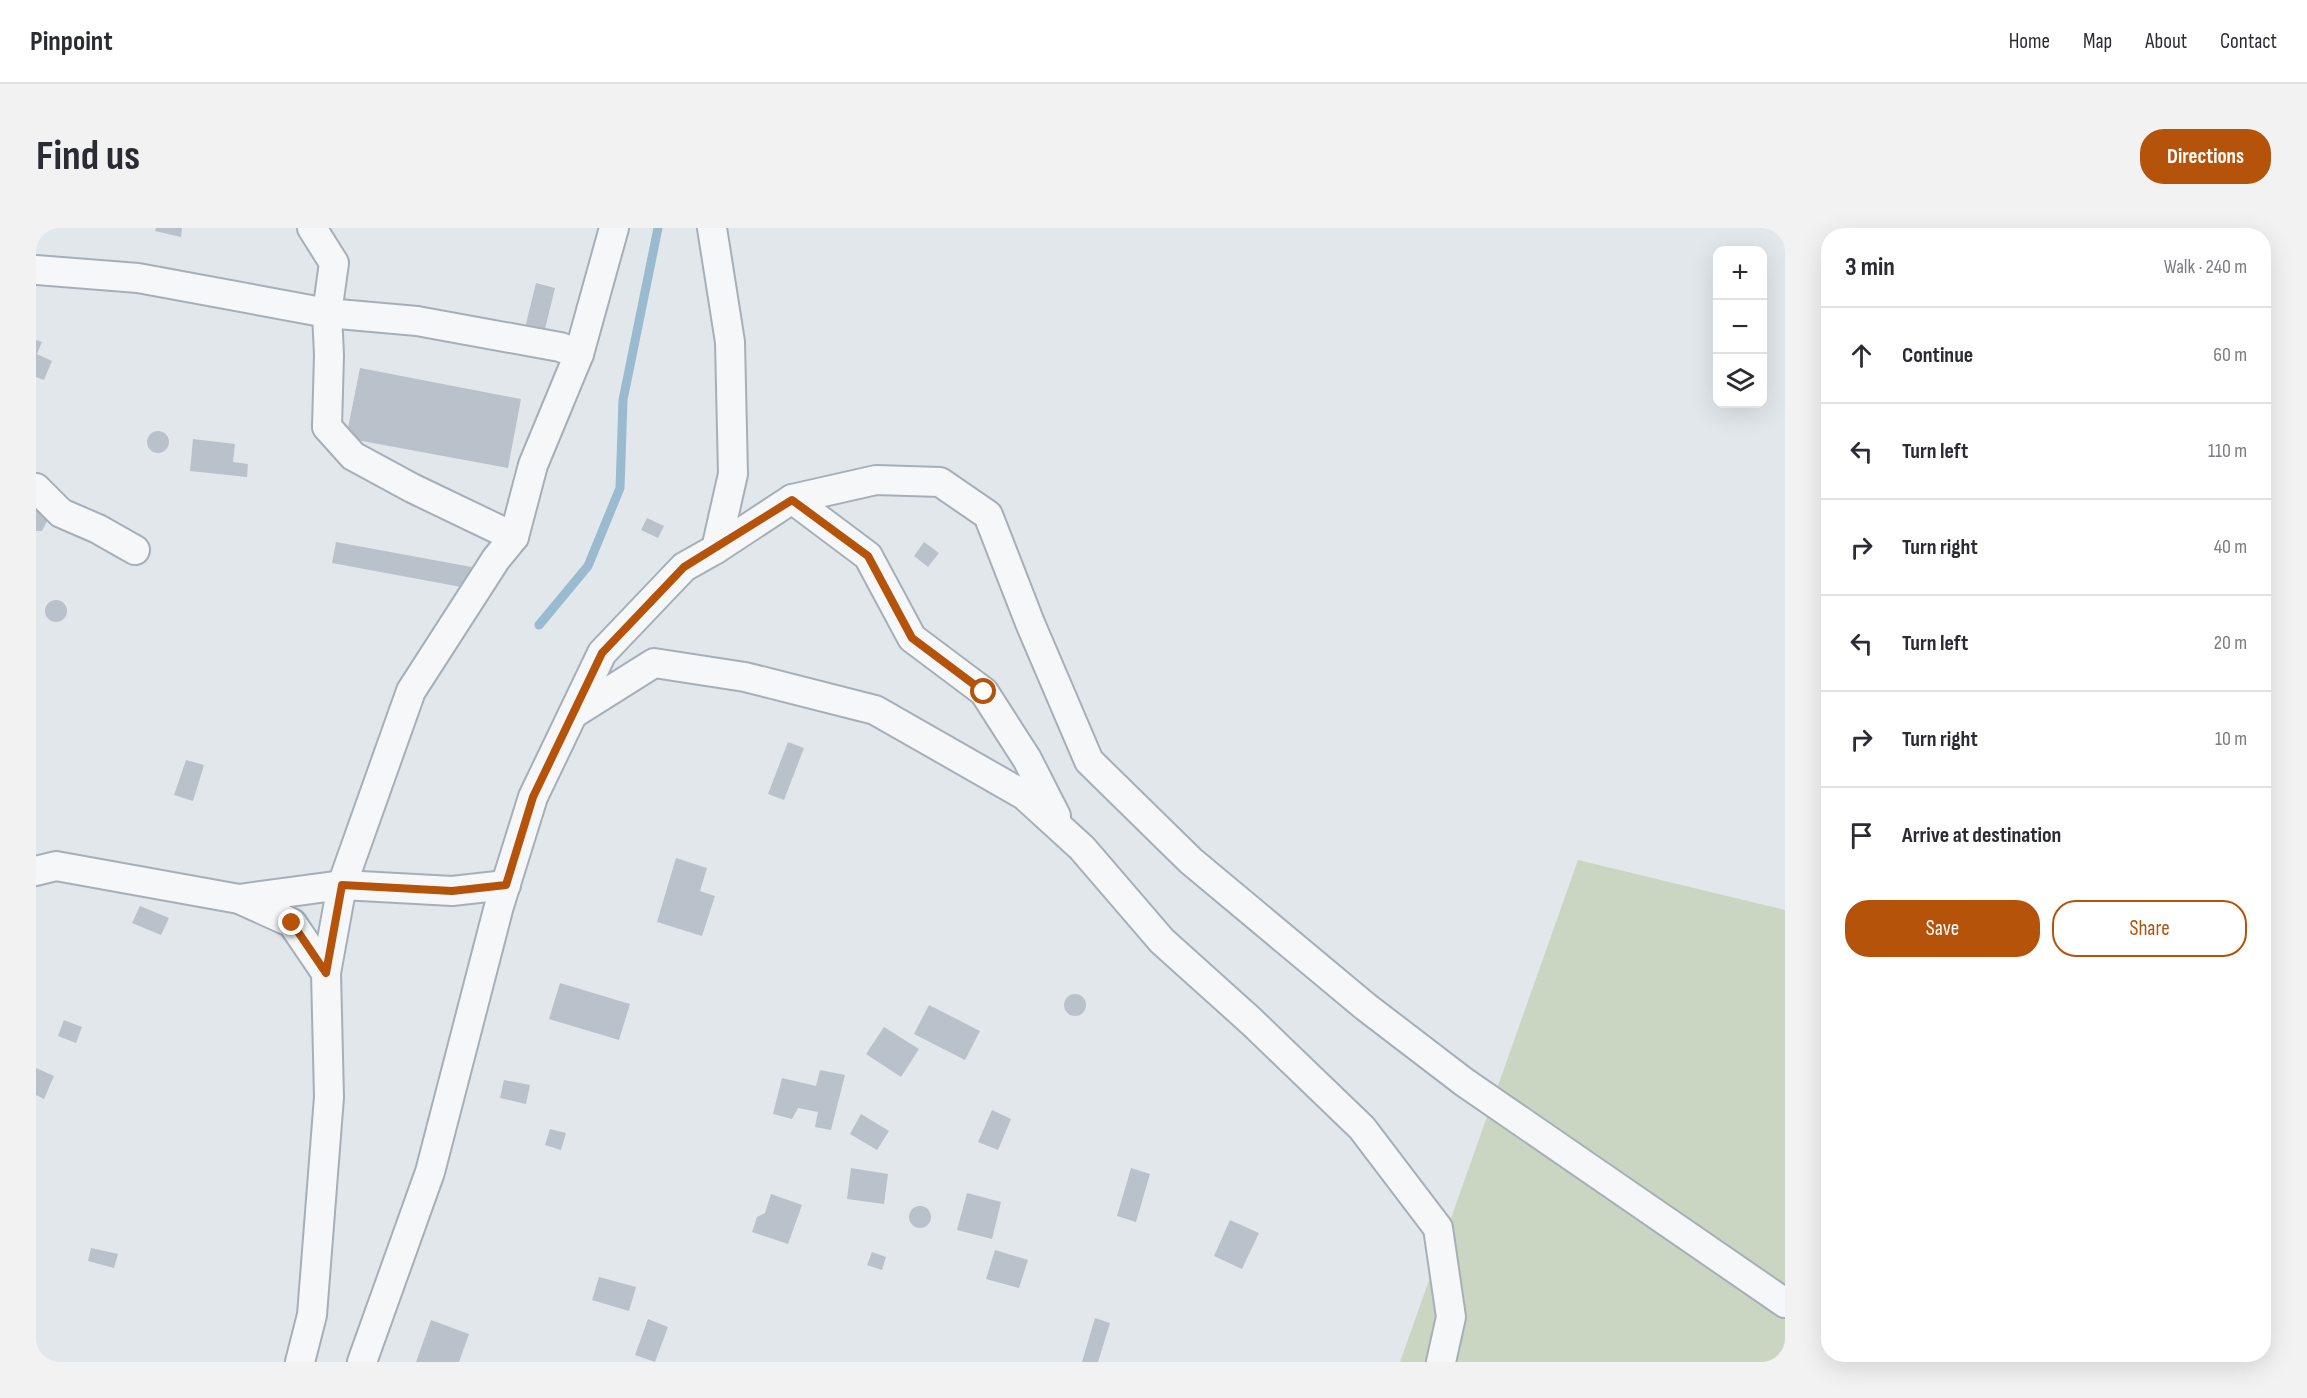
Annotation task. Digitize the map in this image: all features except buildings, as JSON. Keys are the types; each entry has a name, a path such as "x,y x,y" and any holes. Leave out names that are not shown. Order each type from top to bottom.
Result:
{"street":[{"path":"312,228 334,263 327,313 329,355 327,427 353,456 412,488 514,537"},
{"path":"300,1362 312,1315 329,1097 326,973 342,885 411,691 496,559 514,537 533,465 579,354 614,228"},
{"path":"712,228 730,342 733,474 716,549"},
{"path":"36,270 138,278 327,313 417,321 561,347 579,354"},
{"path":"362,1362 430,1172 506,885 533,797 602,653 684,567 792,500 876,480 940,482 988,515 1030,623 1089,761 1191,861 1366,1007 1464,1082 1785,1303"},
{"path":"36,488 61,513 98,529 135,550"},
{"path":"792,500 868,556 912,638 984,692 1027,759 1065,832"},
{"path":"573,714 654,663 745,677 875,710 1024,795 1082,848 1161,941 1252,1022 1362,1128 1438,1228 1451,1317 1441,1362"},
{"path":"36,871 56,866 239,899 292,923 326,973"},
{"path":"239,899 342,885 452,891 506,885"}],"green space":[{"path":"1578,860 1785,910 1785,1362 1400,1362"}],"waterway":[{"path":"539,625 588,566 620,488 623,400 658,228"}],"route":[{"path":"292,923 326,973 342,885 361,884 452,891 506,885 533,797 602,653 684,567 792,500 868,556 912,638 984,692"}]}
